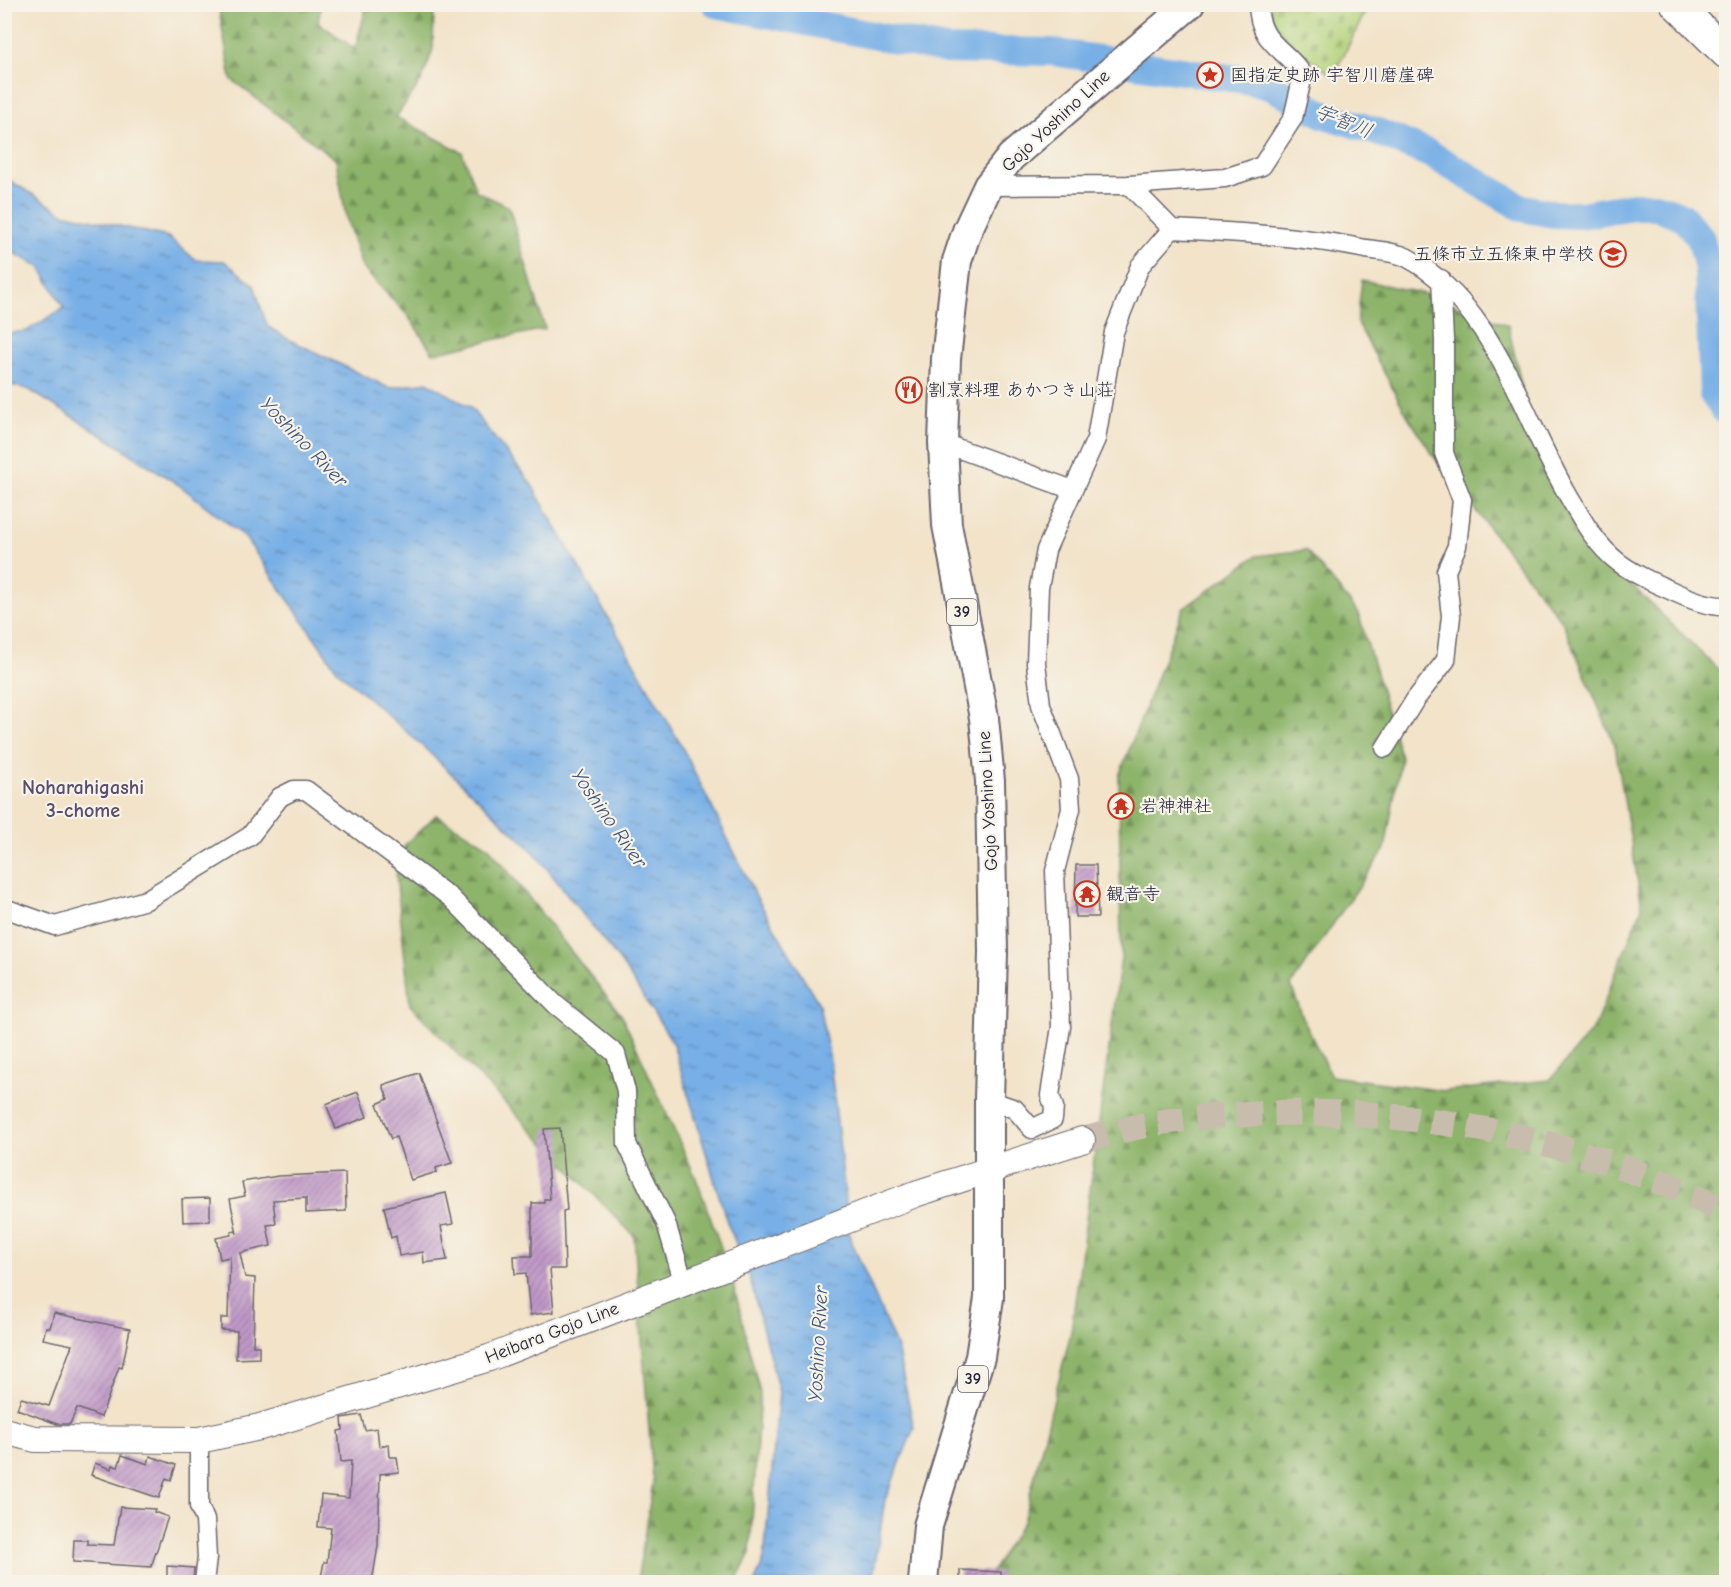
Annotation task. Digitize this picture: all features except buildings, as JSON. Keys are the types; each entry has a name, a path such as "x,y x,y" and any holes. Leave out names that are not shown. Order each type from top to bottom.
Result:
{"highway":[{"path":"1676,4 1726,53"}],"main road":[{"name":"Gojo Yoshino Line","path":"923,1582 928,1526 980,1357 989,1298 988,1171 993,952 990,781 984,718 947,525 943,443 950,303 957,261 967,231 988,186 1011,157 1078,97 1190,4"},
{"name":"Heibara Gojo Line","path":"4,1431 35,1439 199,1440 260,1427 489,1358 915,1194 1082,1140"}],"street":[{"path":"988,186 1129,185 1225,178 1262,166 1293,118 1303,75 1297,65 1265,37 1258,19 1258,4"},
{"path":"1129,185 1172,229 1236,232 1329,241 1404,256 1441,279 1463,302 1505,367 1546,458 1590,533 1617,561 1648,581 1688,598 1726,606"},
{"path":"989,1100 1015,1110 1032,1129 1053,1119 1054,1107 1050,1095 1061,1027 1055,871 1071,809 1069,779 1041,705 1036,663 1039,588 1046,550 1096,439 1114,332 1140,266 1172,229"},
{"path":"1385,748 1415,700 1446,660 1451,616 1446,571 1457,546 1462,500 1444,453 1444,340 1441,279"},
{"path":"943,443 1073,490"},
{"path":"4,908 55,926 146,900 250,836 280,797 294,790 306,790 451,898 555,1004 616,1054 626,1091 627,1144 666,1223 684,1284"},
{"path":"199,1440 199,1506 205,1520 207,1558 204,1582"}],"green space":[{"path":"218,4 321,5 318,22 355,49 367,5 434,5 433,49 422,80 396,117 462,152 476,191 509,207 545,329 433,353 408,316 362,267 346,217 336,160 231,79"},
{"path":"1270,4 1369,5 1333,76 1285,37 1273,17"},
{"path":"1362,280 1425,294 1508,325 1536,450 1575,530 1726,677 1726,1582 985,1582 1023,1522 1071,1332 1121,957 1119,776 1183,609 1256,556 1306,550 1358,612 1401,758 1385,849 1291,985 1305,1023 1331,1076 1445,1091 1550,1080 1594,1028 1642,907 1615,746 1563,623 1437,461 1407,415 1357,322"},
{"path":"436,815 488,846 622,1016 696,1178 732,1278 760,1393 750,1553 736,1582 637,1582 653,1482 634,1236 410,1005 396,875 405,845"}],"water":[{"name":"Yoshino River","path":"4,177 63,213 168,237 196,260 224,261 254,285 267,326 288,339 389,388 427,382 470,407 530,482 680,743 757,898 819,1004 830,1060 850,1238 897,1348 914,1428 885,1500 872,1582 755,1582 764,1559 779,1392 749,1275 727,1222 672,1041 622,964 534,852 417,741 337,670 244,536 179,485 108,439 28,389 5,384 5,334 27,331 64,308 40,267 5,248"}],"waterway":[{"name":"宇智川","path":"716,4 946,50 1052,52 1251,81 1272,87 1325,115 1375,131 1430,154 1522,208 1554,214 1581,215 1633,206 1655,206 1682,216 1701,239 1708,269 1713,394 1726,412"}],"tunnel":[{"path":"1082,1140 1162,1122 1235,1115 1307,1113 1380,1116 1451,1124 1522,1138 1591,1157 1659,1182 1726,1212"}],"place":[{"name":"国指定史跡 宇智川磨崖碑","path":"1210,75"},
{"name":"五條市立五條東中学校","path":"1613,254"},
{"name":"割烹料理 あかつき山荘","path":"909,390"},
{"name":"岩神神社","path":"1121,806"},
{"name":"観音寺","path":"1087,894"}],"district":[{"name":"Noharahigashi 3-chome","path":"83,798"}]}
